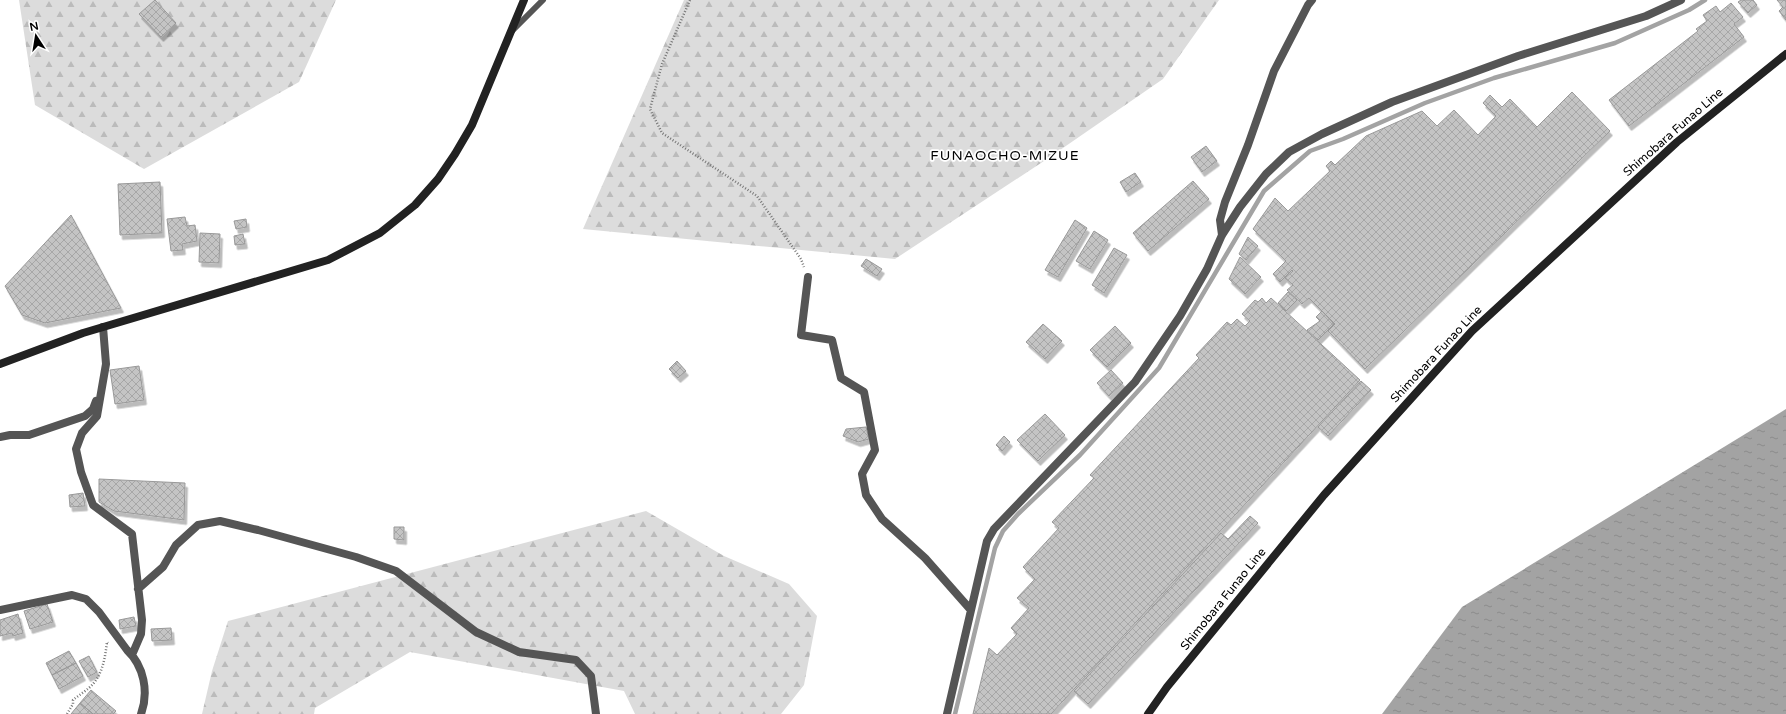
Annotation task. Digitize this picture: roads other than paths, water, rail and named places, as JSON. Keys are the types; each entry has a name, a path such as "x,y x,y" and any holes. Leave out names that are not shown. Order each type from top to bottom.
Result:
{"main road":[{"path":"0,364 38,349 103,327 328,260 380,233 415,205 438,178 455,154 472,125 524,0"},
{"name":"Shimobara Funao Line","path":"1148,714 1167,687 1324,495 1472,331 1677,142 1786,54"}],"street":[{"path":"1222,235 1220,220 1225,202 1248,145 1274,71 1312,0"},
{"path":"946,714 987,541 994,529 1135,382 1180,316 1207,269 1222,235 1240,207 1266,174 1289,152 1322,134 1392,102 1518,56 1646,16 1681,0"},
{"path":"808,277 801,335 832,340 841,378 864,392 875,450 862,474 866,495 882,519 925,558 970,609"},
{"path":"103,327 106,364 97,416 82,433 76,449 79,464 93,505 132,534 142,620 141,634 129,653"},
{"path":"0,437 10,435 29,435 85,416 93,408 100,393"},
{"path":"138,589 163,567 176,545 198,525 220,521 273,534 356,557 396,571 476,632 519,652 576,660 591,676 596,714"},
{"path":"0,610 72,595 86,598 99,612 143,674 146,693 141,714"}],"lane":[{"path":"511,32 543,0"}],"water":[{"path":"1786,409 1786,714 1382,714 1462,607"}],"waterway":[{"path":"955,714 995,548 1003,531 1018,514 1080,455 1159,368 1264,191 1310,151 1343,139 1425,103 1494,78 1615,43 1689,10 1705,0"}],"district":[{"name":"FUNAOCHO-MIZUE","path":"1005,155"}]}
